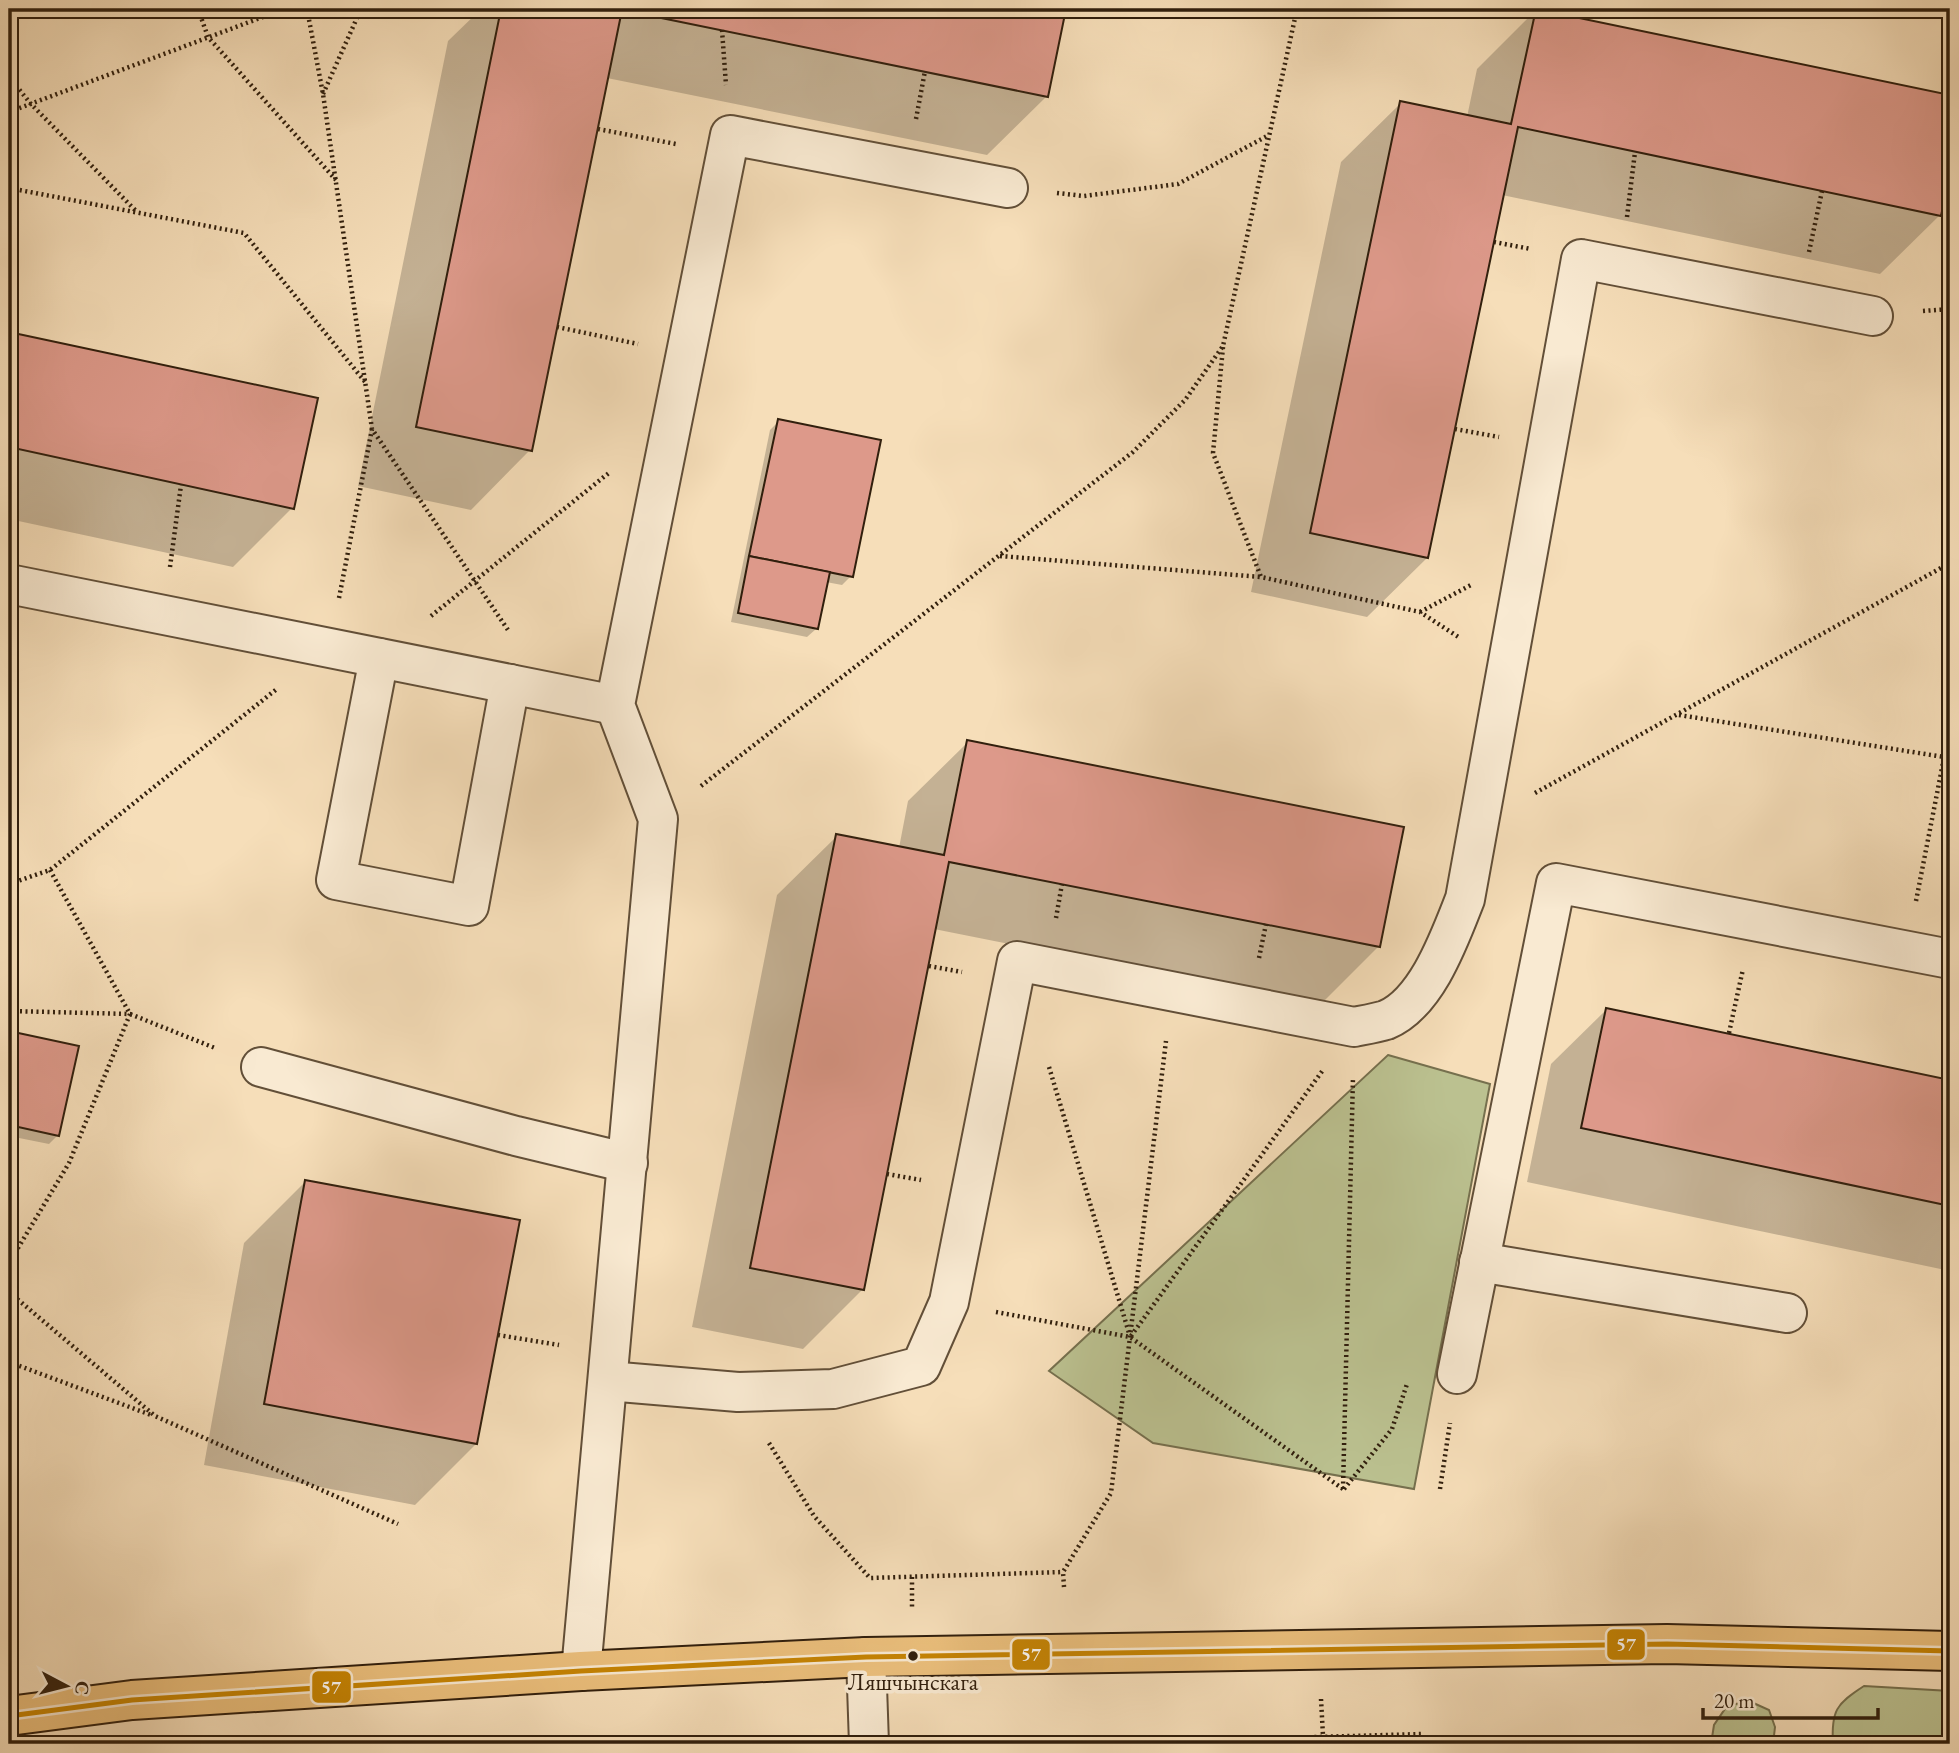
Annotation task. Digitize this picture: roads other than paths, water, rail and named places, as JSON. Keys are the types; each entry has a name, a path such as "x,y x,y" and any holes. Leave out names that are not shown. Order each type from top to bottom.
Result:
{"main road":[{"path":"9,1716 132,1700 581,1671 866,1657 1667,1644 1950,1651"}],"lane":[{"path":"581,1671 658,819 615,705 730,135 1007,188"},
{"path":"609,1367 738,1392 833,1389 921,1366 949,1303 1017,961 1354,1027 1387,1019 1412,1000 1443,954 1465,900 1581,259 1873,316"},
{"path":"9,584 615,705"},
{"path":"379,658 336,880 469,906 510,684"},
{"path":"1457,1374 1556,883 1950,958"},
{"path":"261,1067 503,1133 628,1163"},
{"path":"1479,1262 1787,1313"},
{"path":"866,1657 869,1744"}],"place":[{"name":"Ляшчынскага","path":"913,1656"}]}
